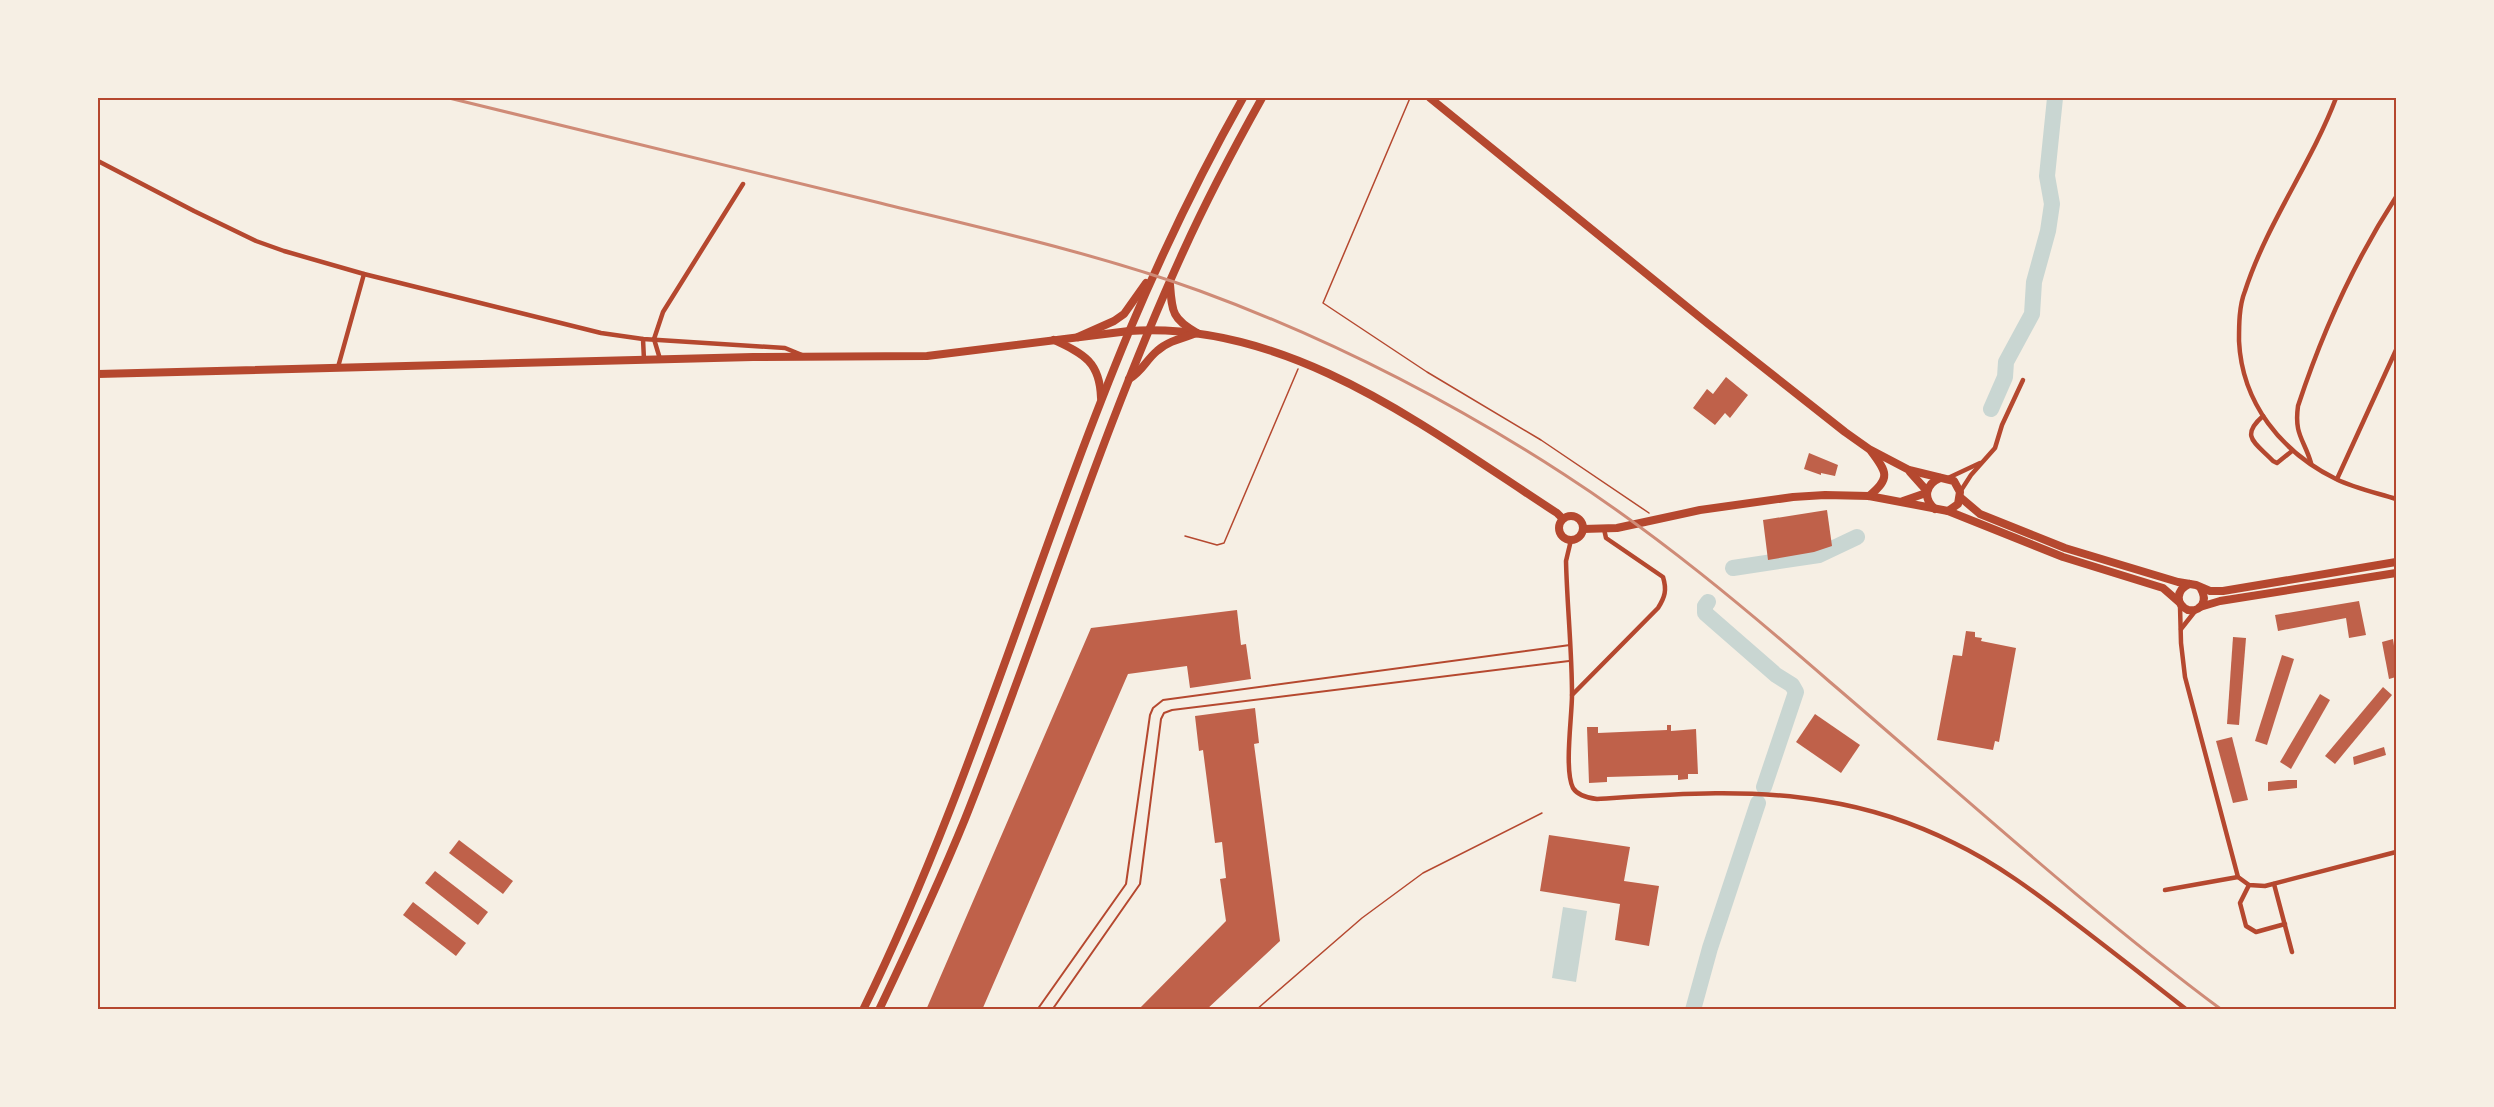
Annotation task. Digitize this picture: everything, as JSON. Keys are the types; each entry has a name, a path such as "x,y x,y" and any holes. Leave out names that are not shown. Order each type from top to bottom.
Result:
{"main road":[{"path":"863,1010 888,959 949,816 1129,331 1137,302 1167,246 1194,187 1243,98"},
{"path":"879,1010 928,906 965,818 1129,379 1183,251 1220,175 1263,98"},
{"path":"1430,98 1814,408 1869,449 1909,470 1954,481 1960,494 1980,514 2065,548 2215,592 2397,562"},
{"path":"1170,282 1172,311 1180,324 1197,333"},
{"path":"1078,337 1114,321 1137,302"},
{"path":"98,374 804,355 927,356 1129,331 1197,333 1249,344 1300,363 1381,401 1563,519"},
{"path":"1129,379 1138,374 1151,357 1166,344 1197,333"},
{"path":"1054,340 1088,358 1096,371 1101,403"},
{"path":"1869,449 1885,474 1882,486 1869,496"},
{"path":"1909,470 1927,492 1928,502 1936,510"},
{"path":"1900,502 1927,492 1933,481 1944,478"},
{"path":"1948,511 1958,504 1960,494"},
{"path":"1583,529 1604,529 1792,496 1869,496 1948,511 2063,558 2163,588 2188,610 2220,602 2397,573"},
{"path":"1568,516 1576,517 1582,523 1583,529 1578,537 1572,540 1563,537 1559,528 1563,519 1568,516"},
{"path":"2179,603 2180,590 2189,584"},
{"path":"2198,609 2205,600 2201,589"}],"street":[{"path":"2336,98 2265,242 2244,293 2239,327 2240,356 2246,382 2256,407 2292,451 2337,479 2397,499"},
{"path":"98,161 256,241 302,257 601,333 643,339 785,348 804,355"},
{"path":"660,359 654,339 663,312 743,184"},
{"path":"2311,464 2299,439 2296,418 2298,406 2340,297 2382,218 2397,197"},
{"path":"338,367 364,274"},
{"path":"643,339 644,360"},
{"path":"2337,479 2397,350"},
{"path":"1960,494 1971,475 1995,448 2002,425 2023,380"},
{"path":"2263,417 2252,426 2249,431 2251,437 2277,463 2292,451"},
{"path":"1944,478 1985,460"},
{"path":"1572,695 1658,608 1665,598 1666,587 1663,577 1606,538 1604,529"},
{"path":"1572,540 1566,561 1572,695 1570,772 1573,788 1578,793 1597,799 1692,794 1782,796 1824,801 1865,810 1916,827 1953,842 2023,884 2187,1010"},
{"path":"2179,603 2185,677 2238,877 2249,885 2274,884 2397,852"},
{"path":"2181,629 2198,609"},
{"path":"2164,890 2238,877"},
{"path":"2274,884 2292,952"},
{"path":"2249,885 2240,903 2246,926 2256,932 2285,924"}],"lane":[{"path":"1037,1010 1126,884 1148,723 1157,704 1163,700 1570,645"},
{"path":"1052,1010 1140,884 1161,719 1164,713 1172,710 1571,661"}],"path":[{"path":"1410,98 1323,303 1427,372 1541,440 1657,518"},
{"path":"1185,536 1221,545 1227,538 1300,363"},
{"path":"1256,1010 1362,918 1423,873 1542,813"}],"shaded area":[{"path":"1563,907 1587,911 1576,982 1552,978"}],"building":[{"path":"1726,377 1748,395 1730,418 1725,413 1715,425 1693,408 1707,389 1713,394"},
{"path":"1809,453 1838,465 1835,476 1821,473 1821,475 1804,469"},
{"path":"1827,510 1832,546 1814,552 1768,560 1763,520"},
{"path":"2359,601 2366,635 2349,638 2346,618 2278,631 2275,615"},
{"path":"1237,610 1241,645 1246,644 1251,679 1190,688 1187,666 1128,674 982,1010 926,1010 1091,628"},
{"path":"1966,631 1975,632 1975,637 1982,638 1981,641 2016,648 1999,742 1995,741 1993,750 1937,740 1953,655 1962,656"},
{"path":"2233,637 2246,638 2239,725 2227,724"},
{"path":"2393,639 2396,677 2389,679 2382,642"},
{"path":"2282,655 2294,659 2267,745 2255,741"},
{"path":"2383,687 2392,695 2335,764 2325,756"},
{"path":"2320,694 2330,700 2291,769 2280,762"},
{"path":"1255,708 1259,743 1254,744 1280,941 1206,1010 1138,1010 1226,921 1220,879 1226,878 1222,842 1215,843 1203,750 1199,751 1195,716"},
{"path":"1815,714 1860,745 1841,773 1796,742"},
{"path":"1667,725 1671,725 1671,731 1696,729 1698,774 1688,774 1688,779 1678,780 1678,775 1607,777 1607,782 1589,783 1587,727 1598,727 1598,733 1667,730"},
{"path":"2232,737 2248,800 2233,803 2216,741"},
{"path":"2384,747 2386,755 2354,765 2353,757"},
{"path":"2297,780 2297,788 2268,791 2268,782"},
{"path":"1549,835 1630,847 1624,881 1659,886 1649,946 1615,940 1620,904 1540,891"},
{"path":"459,840 513,881 503,894 449,853"},
{"path":"435,871 488,912 478,925 425,883"},
{"path":"413,902 466,943 456,956 403,915"}],"waterway":[{"path":"1991,409 2005,377 2006,362 2032,314 2034,282 2048,231 2052,204 2047,176 2055,98"},
{"path":"1733,568 1819,555 1857,537"},
{"path":"1708,602 1705,606 1705,613 1776,675 1792,685 1796,692 1764,787"},
{"path":"1693,1010 1710,948 1758,803"}],"railway":[{"path":"449,98 1080,253 1160,277 1248,309 1388,373 1522,448 1600,498 1668,548 1766,627 2121,931 2222,1010"}]}
